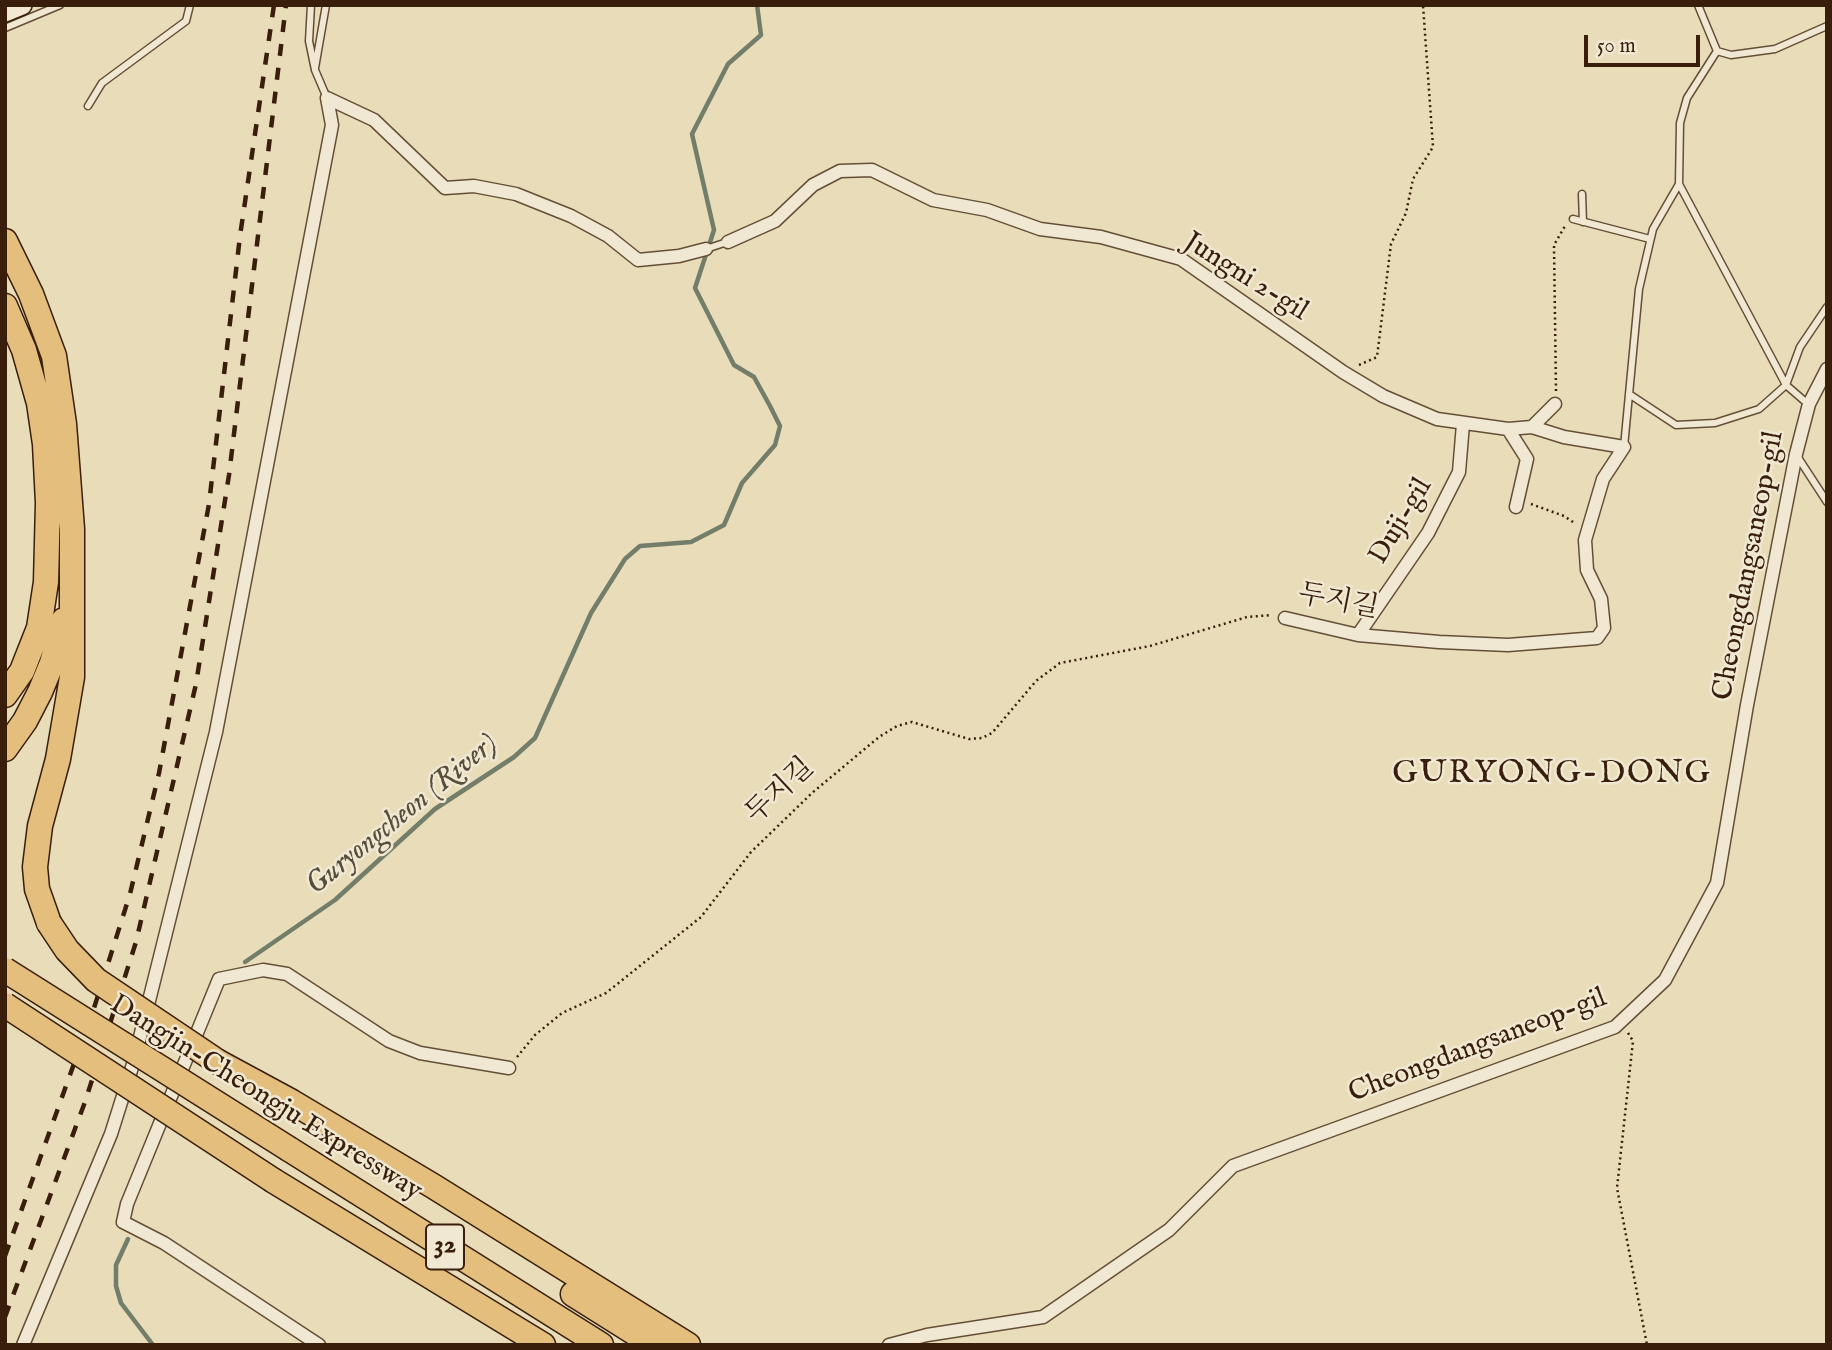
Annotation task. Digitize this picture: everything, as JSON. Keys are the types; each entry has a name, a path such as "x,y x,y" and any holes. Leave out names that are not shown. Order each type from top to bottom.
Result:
{"highway":[{"path":"5,241 43,324 60,386 72,529 72,677 67,714 36,848 37,889 50,923 67,950 96,980 653,1345"},
{"path":"5,306 24,350 39,403 45,444 48,503 46,582 39,628 22,671 5,695"},
{"path":"5,749 25,721 52,663 71,587"},
{"name":"Dangjin-Cheongju Expressway","path":"5,970 601,1345"},
{"name":"32","path":"5,1005 274,1181 543,1345"},
{"path":"5,1013 137,1090"},
{"path":"289,1108 688,1345"}],"main road":[{"path":"5,12 22,5"}],"street":[{"path":"327,98 374,120 445,188 474,186 516,194 571,216 608,236 638,260 679,256 706,249"},
{"path":"23,1345 111,1134 131,1073 216,732 332,125 327,98"},
{"name":"Jungni 2-gil","path":"728,242 775,221 813,185 840,171 872,170 933,200 986,210 1040,229 1101,237 1181,259 1343,372 1383,397 1437,419 1508,429 1532,427 1564,438 1624,447"},
{"name":"Cheongdangsaneop-gil","path":"890,1345 927,1335 1043,1317 1169,1230 1233,1166 1615,1027 1665,980 1717,883 1747,705 1796,454 1809,404 1827,369"},
{"path":"1532,427 1555,404"},
{"name":"Duji-gil","path":"1358,635 1428,533 1460,471 1463,424"},
{"path":"1508,429 1527,459 1517,503"},
{"name":"두지길","path":"1285,618 1358,635 1508,645 1597,638 1604,628 1601,599 1587,570 1585,540 1603,479 1624,447"},
{"path":"313,1343 164,1244 123,1222 127,1204 219,979 263,970 287,975 388,1041 420,1053 509,1068"}],"lane":[{"path":"5,28 60,5"},
{"path":"88,106 102,83 186,21 191,5"},
{"path":"311,5 309,41 315,69 327,98"},
{"path":"315,69 323,37 326,5"},
{"path":"1698,5 1717,51 1731,55 1775,49 1827,26"},
{"name":"두지길","path":"1624,447 1639,289 1650,239 1679,184 1678,145 1687,98 1717,51"},
{"path":"1679,184 1786,385 1809,404"},
{"path":"1582,194 1583,222"},
{"path":"1573,219 1650,239"},
{"path":"706,249 728,242"},
{"path":"1629,394 1676,425 1715,423 1759,409 1786,385 1800,347 1827,307"},
{"path":"1796,454 1827,502"}],"path":[{"path":"1343,372 1377,357 1391,244 1406,213 1413,180 1433,147 1423,5"},
{"path":"1555,404 1558,367 1554,245 1559,232 1573,219"},
{"path":"1517,503 1575,522 1585,540"},
{"name":"두지길","path":"509,1068 535,1035 562,1013 606,993 701,917 751,852 812,793 897,726 912,722 969,739 982,737 992,733 1036,681 1060,663 1150,646 1247,617 1267,614 1285,618"},
{"path":"1621,1021 1633,1041 1617,1188 1647,1345"}],"waterway":[{"name":"Guryongcheon (River)","path":"245,962 335,900 435,809 514,757 535,738 591,613 625,559 640,546 691,542 724,525 742,483 775,445 780,426 770,406 754,377 734,365 695,288 714,230 692,134 728,64 761,35 757,5"},
{"name":"Guryongcheon (River)","path":"128,1239 116,1265 116,1286 121,1303 153,1345"}],"railway":[{"path":"5,1256 94,1008 130,894 159,773 209,504 240,236 274,5"},
{"path":"5,1317 85,1102 136,942 196,684 229,475 286,5"}],"district":[{"name":"GURYONG-DONG","path":"1552,775"}]}
